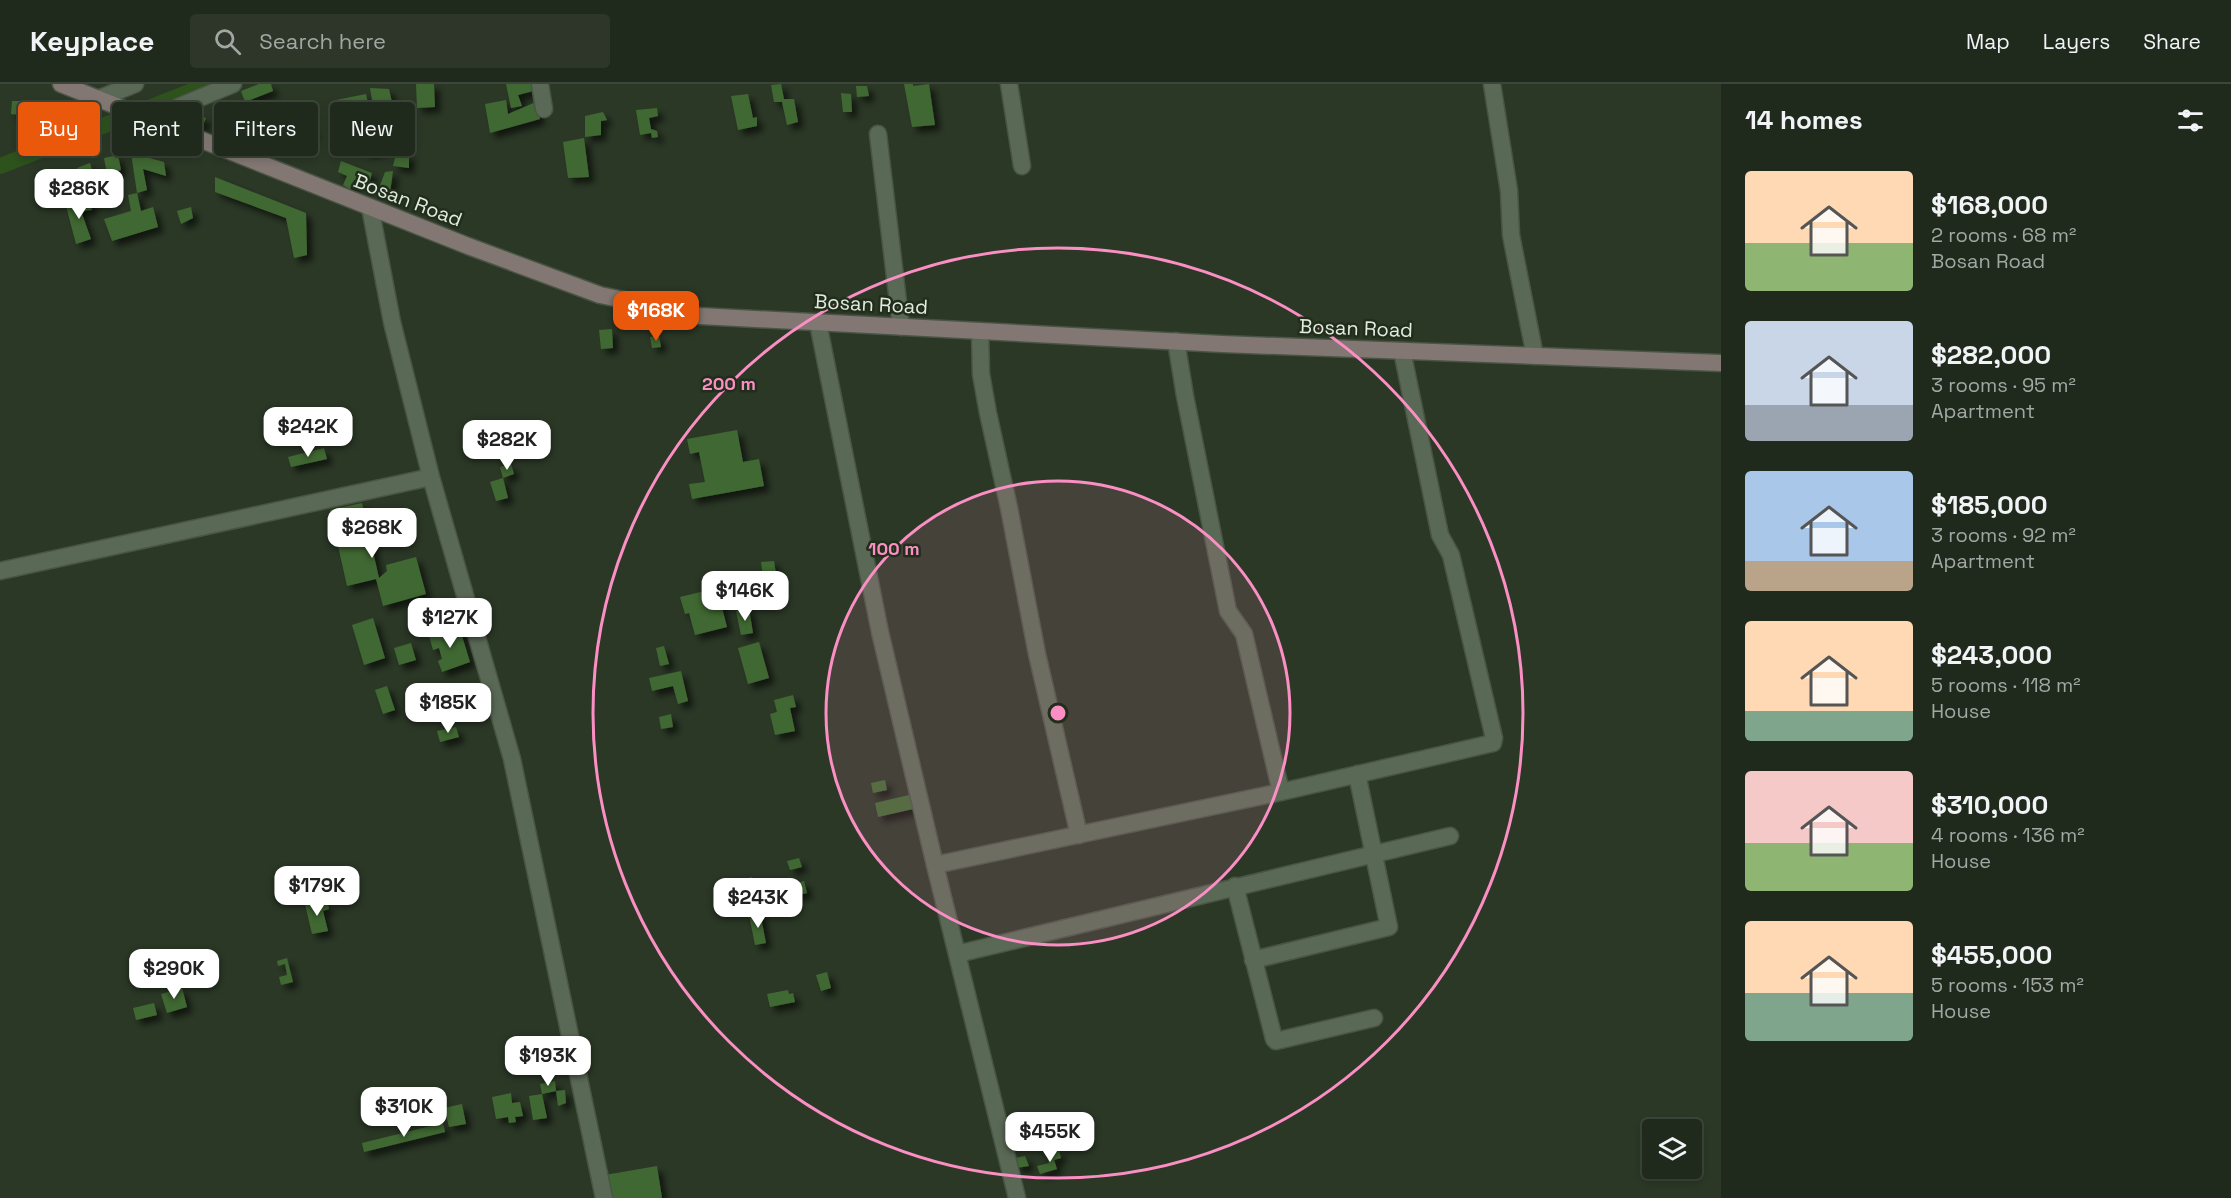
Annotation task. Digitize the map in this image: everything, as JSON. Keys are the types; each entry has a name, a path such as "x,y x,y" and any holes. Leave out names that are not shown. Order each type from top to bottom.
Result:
{"main road":[{"name":"Bosan Road","path":"61,84 112,105"},
{"name":"Bosan Road","path":"202,141 600,295 700,316 1176,341 1721,363"}],"street":[{"path":"98,99 135,84"},
{"path":"190,102 233,84"},
{"path":"540,84 544,109"},
{"path":"1009,84 1022,166"},
{"path":"1492,84 1509,190 1510,235 1535,356"},
{"path":"878,134 901,327"},
{"path":"370,207 392,322 431,477 512,759 604,1198"},
{"path":"818,323 880,632 934,865 1017,1198"},
{"path":"980,331 981,374 988,413 1037,654 1078,835"},
{"path":"1176,341 1228,610 1244,634 1281,792"},
{"path":"934,865 1281,792 1493,743 1494,738 1451,555 1440,535 1402,351"},
{"path":"0,571 431,477"},
{"path":"1253,960 1389,927 1357,774"},
{"path":"957,954 1450,836"},
{"path":"1235,886 1276,1041 1374,1018"}],"building":[{"path":"259,84 271,84 273,91 245,102 241,91"},
{"path":"416,84 434,84 435,107 417,108"},
{"path":"506,84 535,84 537,90 518,95 522,106 511,108"},
{"path":"781,84 784,99 794,99 798,122 787,125 782,102 774,102 771,85"},
{"path":"904,84 913,84 913,86 929,84 935,125 912,127"},
{"path":"856,86 867,86 869,96 857,97"},
{"path":"370,88 389,89 392,102 372,102"},
{"path":"841,93 851,94 852,112 843,112"},
{"path":"366,94 368,102 336,102 336,100"},
{"path":"748,94 753,118 757,117 757,126 738,130 731,96"},
{"path":"506,100 508,114 536,102 540,119 490,133 485,104"},
{"path":"12,101 32,101 18,102 18,115 11,114"},
{"path":"657,108 658,116 649,118 651,129 657,131 658,137 652,138 651,133 640,135 636,110"},
{"path":"603,112 607,120 601,121 601,135 585,137 585,116"},
{"path":"584,138 589,177 568,178 563,142"},
{"path":"118,156 121,170 107,174 104,158"},
{"path":"131,156 142,156 164,162 166,176 143,169 147,190 137,193"},
{"path":"396,156 409,156 409,168 393,166"},
{"path":"341,161 372,173 369,184 354,180 350,189 343,185 347,176 338,172"},
{"path":"90,163 96,184 87,187 77,168"},
{"path":"393,171 390,193 379,188 385,172"},
{"path":"215,177 306,213 307,255 294,258 286,218 215,192"},
{"path":"137,193 141,211 153,207 158,227 112,241 104,219 131,211 128,195"},
{"path":"89,198 92,210 81,211 91,239 76,244 66,206"},
{"path":"191,207 193,218 181,224 177,211"},
{"path":"612,329 613,348 601,349 599,330"},
{"path":"659,336 661,347 652,348 650,337"},
{"path":"737,430 743,462 759,459 764,486 692,499 689,484 705,482 699,452 690,454 687,439"},
{"path":"324,448 327,459 291,467 288,457"},
{"path":"511,464 514,474 503,478 500,467"},
{"path":"503,478 508,498 496,501 490,482"},
{"path":"362,503 379,578 387,571 386,565 416,557 426,594 383,606 376,579 347,586 330,510"},
{"path":"774,561 776,574 763,576 761,562"},
{"path":"717,588 727,627 695,635 689,613 685,614 680,597"},
{"path":"749,608 753,633 741,635 736,611"},
{"path":"373,618 385,658 364,665 352,625"},
{"path":"459,626 470,662 442,672 438,661 442,659 439,648 433,650 429,636"},
{"path":"759,642 769,678 748,684 738,648"},
{"path":"411,643 416,660 399,665 394,648"},
{"path":"664,646 669,664 660,666 656,648"},
{"path":"681,671 688,701 678,704 673,686 652,691 649,678"},
{"path":"387,686 395,710 383,714 375,690"},
{"path":"793,695 796,707 790,708 795,731 775,735 770,714 777,712 774,700"},
{"path":"671,714 673,727 661,729 659,717"},
{"path":"456,727 459,737 440,742 437,731"},
{"path":"885,780 887,790 873,793 871,783"},
{"path":"909,795 913,809 878,817 875,803"},
{"path":"799,858 802,867 790,870 787,861"},
{"path":"752,877 757,900 745,903 740,880"},
{"path":"804,881 807,893 795,896 792,884"},
{"path":"321,900 323,905 328,904 329,909 323,911 328,931 312,934 305,904"},
{"path":"760,912 766,943 755,945 749,915"},
{"path":"287,958 293,982 281,985 279,977 287,975 285,964 278,966 277,961"},
{"path":"827,972 831,988 821,991 816,975"},
{"path":"182,988 187,1007 167,1013 161,994"},
{"path":"788,990 789,994 793,993 795,1002 770,1007 767,994"},
{"path":"154,1003 157,1015 136,1020 133,1008"},
{"path":"555,1081 556,1091 542,1094 540,1084"},
{"path":"565,1090 566,1103 558,1106 556,1091"},
{"path":"511,1093 512,1103 520,1102 523,1116 515,1117 516,1122 509,1123 508,1117 496,1119 492,1097"},
{"path":"542,1094 547,1118 533,1120 529,1096"},
{"path":"462,1104 466,1124 449,1127 444,1108"},
{"path":"443,1123 445,1132 364,1152 362,1143"},
{"path":"1059,1150 1061,1158 1054,1160 1057,1169 1040,1174 1037,1166 1049,1163 1046,1154"},
{"path":"1025,1156 1029,1166 1016,1168 1015,1158"},
{"path":"657,1166 662,1198 609,1198 605,1175"}],"waterway":[{"path":"0,166 210,84"}]}
